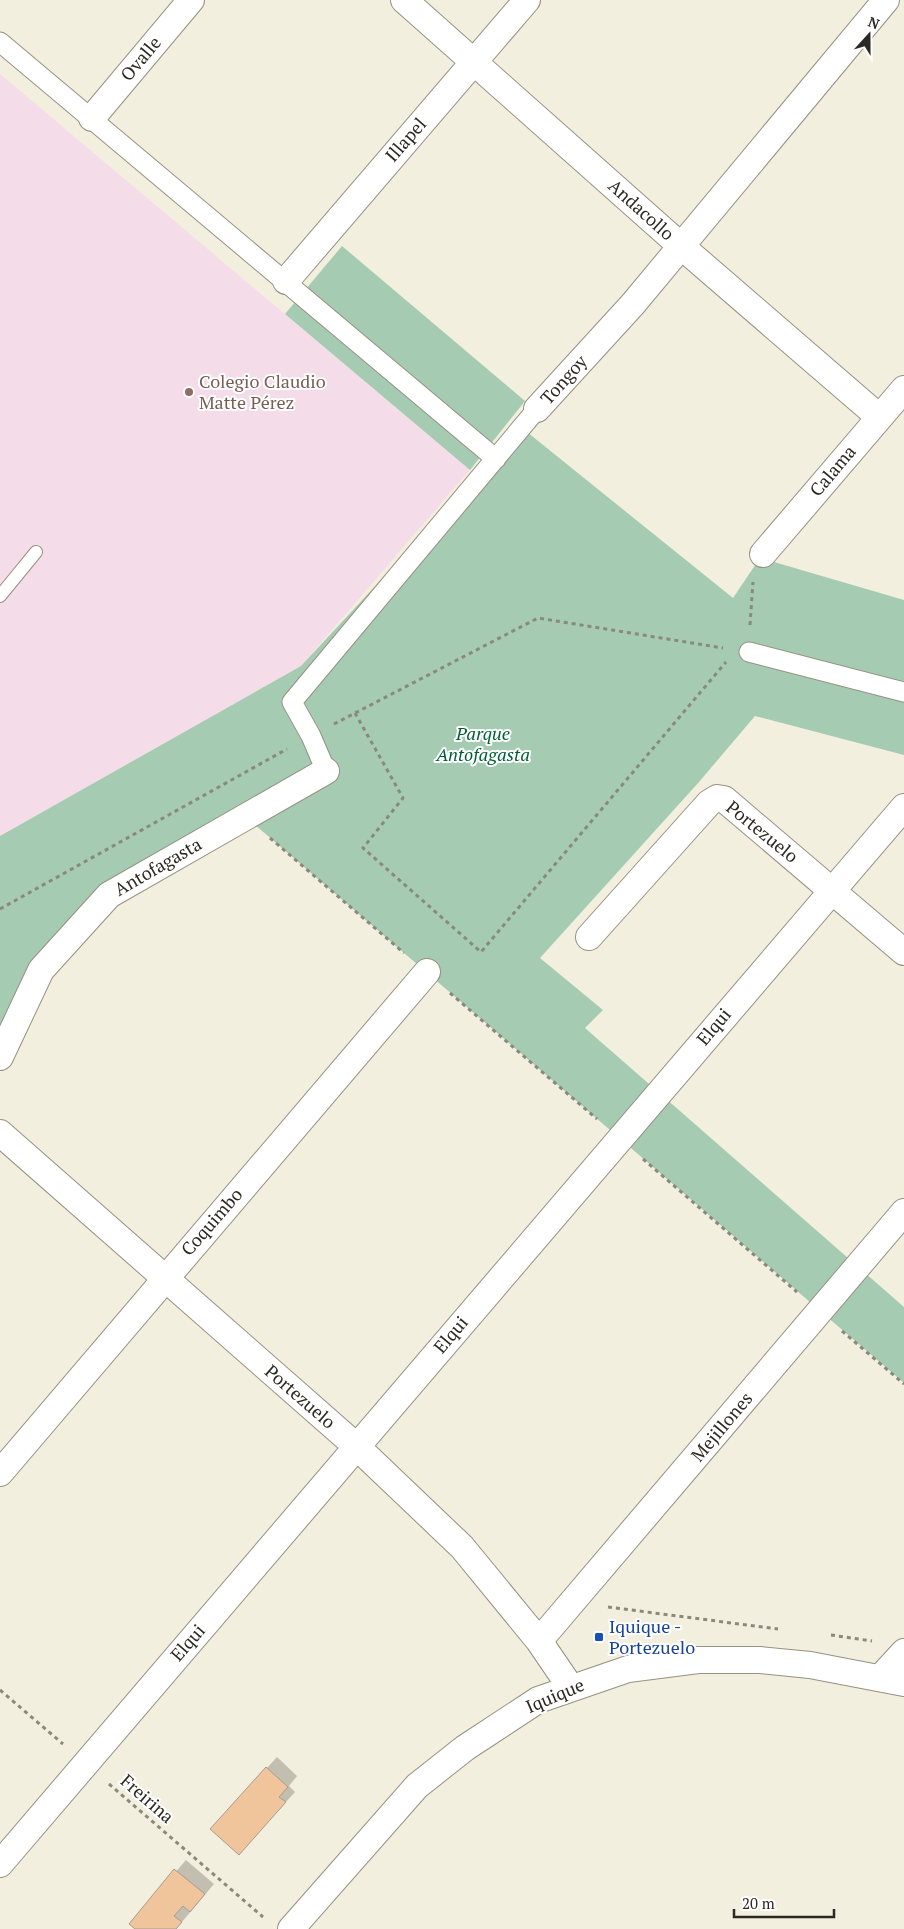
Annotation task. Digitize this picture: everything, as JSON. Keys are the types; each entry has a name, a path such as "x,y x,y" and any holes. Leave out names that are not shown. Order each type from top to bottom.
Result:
{"street":[{"name":"Ovalle","path":"92,118 191,0"},
{"name":"Andacollo","path":"404,0 681,246 879,417"},
{"name":"Illapel","path":"286,281 527,0"},
{"name":"Tongoy","path":"326,771 311,736 292,702 538,409 633,304 886,0"},
{"path":"0,42 496,459"},
{"name":"Calama","path":"763,554 904,390"},
{"path":"742,651 904,692"},
{"name":"Antofagasta","path":"0,1057 41,970 109,895 326,771"},
{"name":"Portezuelo","path":"589,937 709,803 717,798 724,799 904,952"},
{"name":"Elqui","path":"0,1864 904,807"},
{"name":"Coquimbo","path":"0,1473 165,1277 427,972"},
{"name":"Portezuelo","path":"0,1133 356,1446 462,1547 539,1641 571,1688"},
{"name":"Mejillones","path":"539,1641 904,1212"},
{"path":"893,1680 904,1652"},
{"name":"Iquique","path":"280,1926 417,1786 465,1748 538,1700 628,1669 698,1660 770,1661 893,1680"}],"lane":[{"path":"0,596 36,552"}],"path":[{"path":"355,713 403,798 363,848 481,952 742,651 753,569 763,554"},
{"path":"0,909 311,736 538,618 742,651"},
{"path":"246,817 904,1384"},
{"path":"576,1599 602,1606 787,1630"},
{"path":"826,1635 875,1641"},
{"name":"Freirina","path":"0,1690 85,1764 280,1926"}],"shaded area":[{"name":"Colegio Claudio Matte Pérez","path":"0,74 470,470 301,666 0,836"}],"green space":[{"path":"342,246 525,401 470,470 285,314"},
{"name":"Parque Antofagasta","path":"522,428 733,598 760,558 904,600 904,755 755,716 699,782 540,958 603,1010 585,1028 904,1307 904,1383 246,817 109,895 41,970 0,1025 0,836 301,666"}],"building":[{"path":"266,1767 288,1787 279,1797 286,1802 239,1855 210,1829"},
{"path":"174,1869 205,1894 190,1912 183,1906 174,1916 182,1922 176,1929 135,1929 129,1924"}],"place":[{"name":"Colegio Claudio Matte Pérez","path":"189,392"},
{"name":"Iquique - Portezuelo","path":"599,1637"}]}
